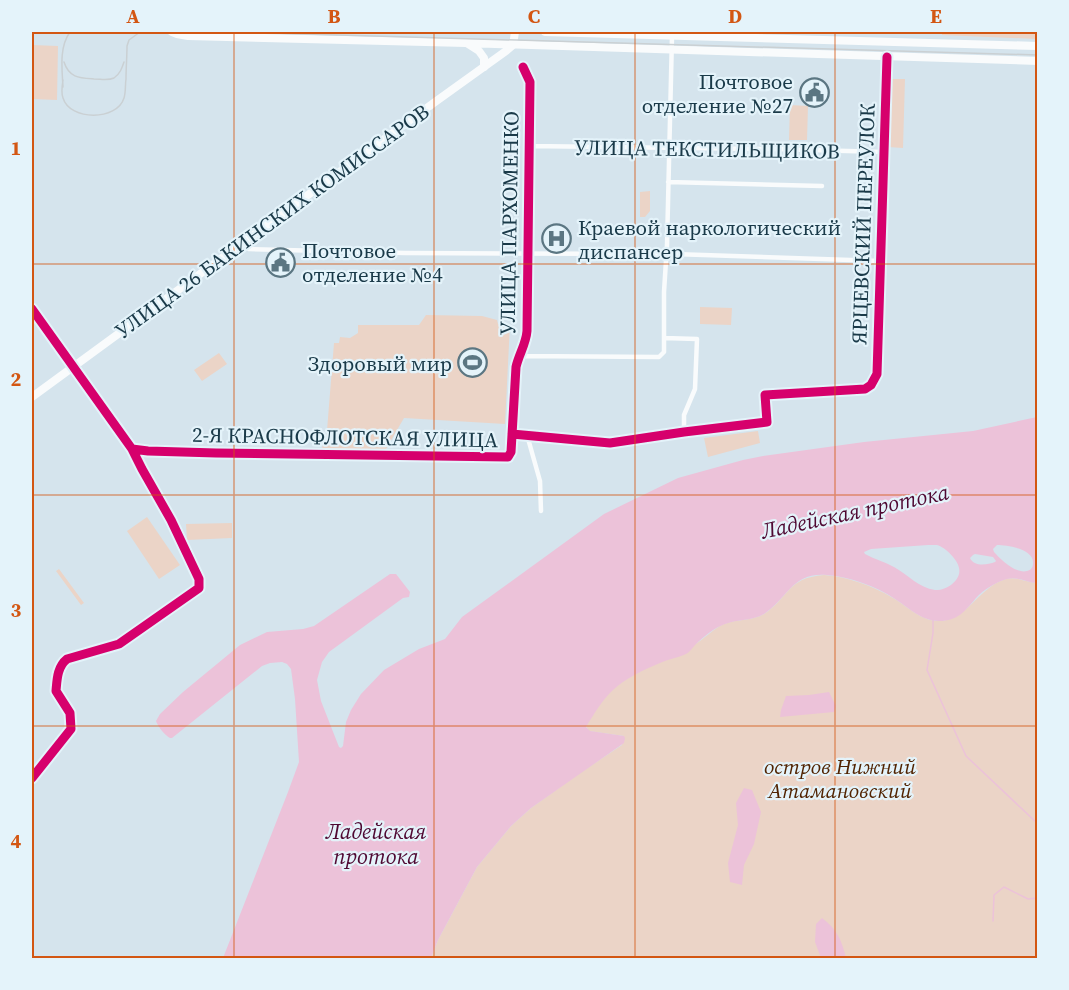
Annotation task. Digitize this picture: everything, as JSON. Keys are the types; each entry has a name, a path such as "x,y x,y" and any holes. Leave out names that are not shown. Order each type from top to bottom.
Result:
{"main road":[{"path":"172,32 188,36 1038,61"},
{"path":"513,45 515,32"},
{"path":"545,32 1038,45"},
{"path":"466,43 479,51 484,58 484,67"},
{"name":"УЛИЦА 26 БАКИНСКИХ КОМИССАРОВ","path":"32,397 513,45"}],"street":[{"path":"519,356 659,357 664,352 672,36"},
{"name":"ЯРЦЕВСКИЙ ПЕРЕУЛОК","path":"865,389 871,385 877,374 887,57"},
{"name":"УЛИЦА ПАРХОМЕНКО","path":"512,434 516,367 526,340 530,82 523,67"},
{"name":"УЛИЦА ТЕКСТИЛЬЩИКОВ","path":"529,146 884,152"},
{"path":"668,182 822,186"},
{"path":"238,245 249,249 405,253 666,254 880,261"},
{"path":"32,309 132,449 171,520 198,579 199,588 119,644 63,662 59,669 56,691 70,713 71,729 32,778"},
{"path":"664,338 697,339 695,389 684,415 684,432"},
{"name":"2-Я КРАСНОФЛОТСКАЯ УЛИЦА","path":"132,449 505,458 510,455 512,434 610,443 767,422 765,395 865,389"},
{"path":"527,435 540,481 541,511"}],"green space":[{"path":"942,32 1037,32 1037,39 942,35"},
{"path":"32,45 58,46 57,100 32,99"},
{"path":"890,79 905,79 903,148 888,147"},
{"path":"790,105 808,106 807,140 789,140"},
{"path":"650,191 650,211 645,217 640,217 640,192"},
{"path":"700,307 732,308 731,325 700,324"},
{"path":"426,315 482,316 497,320 498,324 510,324 505,424 404,418 386,449 322,450 323,443 326,443 334,343 339,343 340,337 350,338 358,333 358,325 419,325"},
{"path":"219,353 227,364 202,381 194,370"},
{"path":"758,431 760,443 708,457 704,438"},
{"path":"147,517 180,565 159,579 127,531"},
{"path":"232,523 232,538 187,540 186,524"},
{"path":"59,569 84,603 81,605 56,571"},
{"name":"остров Нижний Атамановский","path":"824,575 851,580 876,589 919,615 937,621 956,616 996,583 1006,579 1014,578 1037,583 1037,958 431,958 438,940 477,867 511,826 531,808 622,745 624,736 589,731 586,726 613,689 632,676 684,651 724,624 764,614 802,580"}],"water":[{"name":"Ладейская протока","path":"1037,417 1037,583 1015,578 1003,580 982,592 956,617 939,621 921,616 888,594 862,583 827,575 806,578 791,587 764,614 755,618 730,622 713,630 687,653 635,675 609,694 586,727 590,731 624,736 624,743 531,808 511,826 477,867 438,940 431,958 223,958 299,762 291,669 282,662 262,666 172,738 164,733 156,721 160,714 183,692 240,645 267,632 314,626 390,574 396,574 410,592 409,597 403,598 329,652 322,662 317,680 321,701 341,748 351,710 361,694 384,670 419,649 445,639 462,617 604,514 678,478 743,460 864,442 973,431","holes":["937,545 947,551 956,561 959,568 958,577 944,589 929,589 894,567 865,554 864,552 871,549","997,545 1025,551 1032,559 1032,567 1028,571 1023,571 1009,566 994,552 993,549","973,555 993,557 996,561 988,564 974,563 970,558"]},
{"path":"829,692 836,706 834,712 780,717 786,696"},
{"path":"744,788 752,790 761,812 754,844 744,865 742,885 730,882 728,863 738,825 736,803"},
{"path":"822,918 832,926 838,936 846,958 821,958 815,942 816,924"}],"waterway":[{"path":"933,620 927,670 966,756 1038,824"},
{"path":"993,921 994,895 1004,887 1028,899 1038,898"}],"tram line":[{"path":"63,87 63,51 70,32"},
{"path":"63,80 63,98 67,106 74,111 94,115 112,111 120,106 125,96 129,40 140,32"},
{"path":"234,32 1038,55"},
{"path":"64,62 69,71 76,76 107,80 118,75 124,62"}],"cycle path":[{"path":"512,434 610,443 767,422 765,395 865,389 871,385 877,374 887,57"},
{"path":"132,449 216,453 508,457 511,452 516,367 527,331 530,82 523,67"},
{"path":"32,309 132,449 171,520 199,579 199,588 119,644 67,659 64,662 58,674 56,691 70,713 71,729 32,778"}],"place":[{"name":"Почтовое отделение №27","path":"814,93"},
{"name":"Краевой наркологический диспансер","path":"557,239"},
{"name":"Почтовое отделение №4","path":"281,262"},
{"name":"Здоровый мир","path":"473,363"}]}
